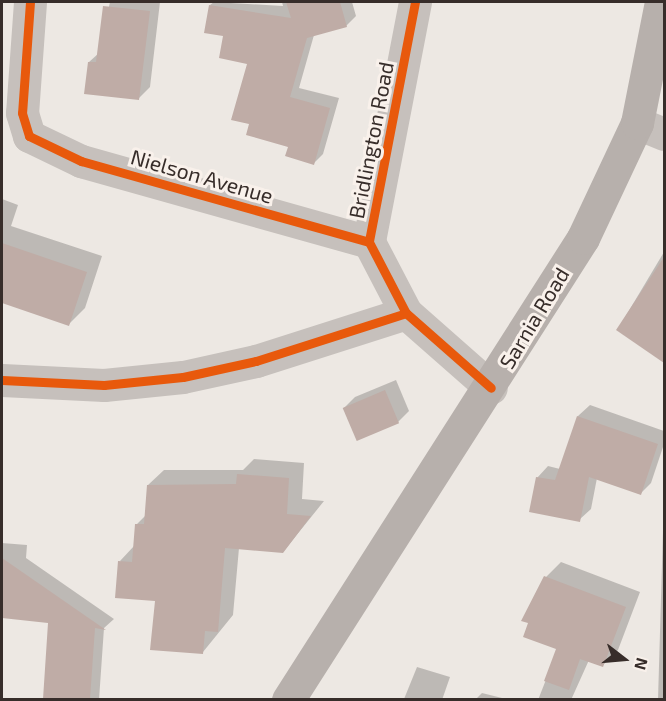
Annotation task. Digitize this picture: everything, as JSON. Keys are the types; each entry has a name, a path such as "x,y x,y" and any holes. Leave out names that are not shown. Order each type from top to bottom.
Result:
{"main road":[{"name":"Sarnia Road","path":"288,699 491,388 651,129 661,2"}],"street":[{"name":"Nielson Avenue","path":"30,2 22,113 29,136 81,160 369,242"},
{"name":"Bridlington Road","path":"406,313 369,242 415,2"},
{"path":"2,380 104,385 183,377 330,339 406,313 491,388"}],"building":[{"path":"286,2 340,2 347,27 307,38 290,97 330,108 314,165 285,156 288,147 246,135 249,124 231,120 247,64 219,58 223,36 204,33 209,5 291,18"},
{"path":"103,6 150,11 139,100 84,94 88,62 96,62"},
{"path":"2,243 87,272 69,326 2,303"},
{"path":"664,257 664,363 616,330"},
{"path":"385,390 399,423 357,441 343,408"},
{"path":"577,416 658,444 641,495 589,477 580,522 529,512 536,477 555,480"},
{"path":"237,474 289,478 287,514 311,516 283,553 225,548 218,632 205,631 203,654 150,650 155,601 115,598 118,561 132,562 135,524 144,524 147,485 236,484"},
{"path":"2,558 106,630 95,628 90,699 43,699 48,623 2,618"},
{"path":"544,576 626,607 603,667 580,659 569,690 544,681 556,649 523,637 528,623 521,621"}],"cycle path":[{"path":"30,2 22,113 29,136 81,161 369,242"},
{"path":"415,2 369,242 406,313 491,388"},
{"path":"2,380 104,385 183,377 256,361 406,313"}]}
